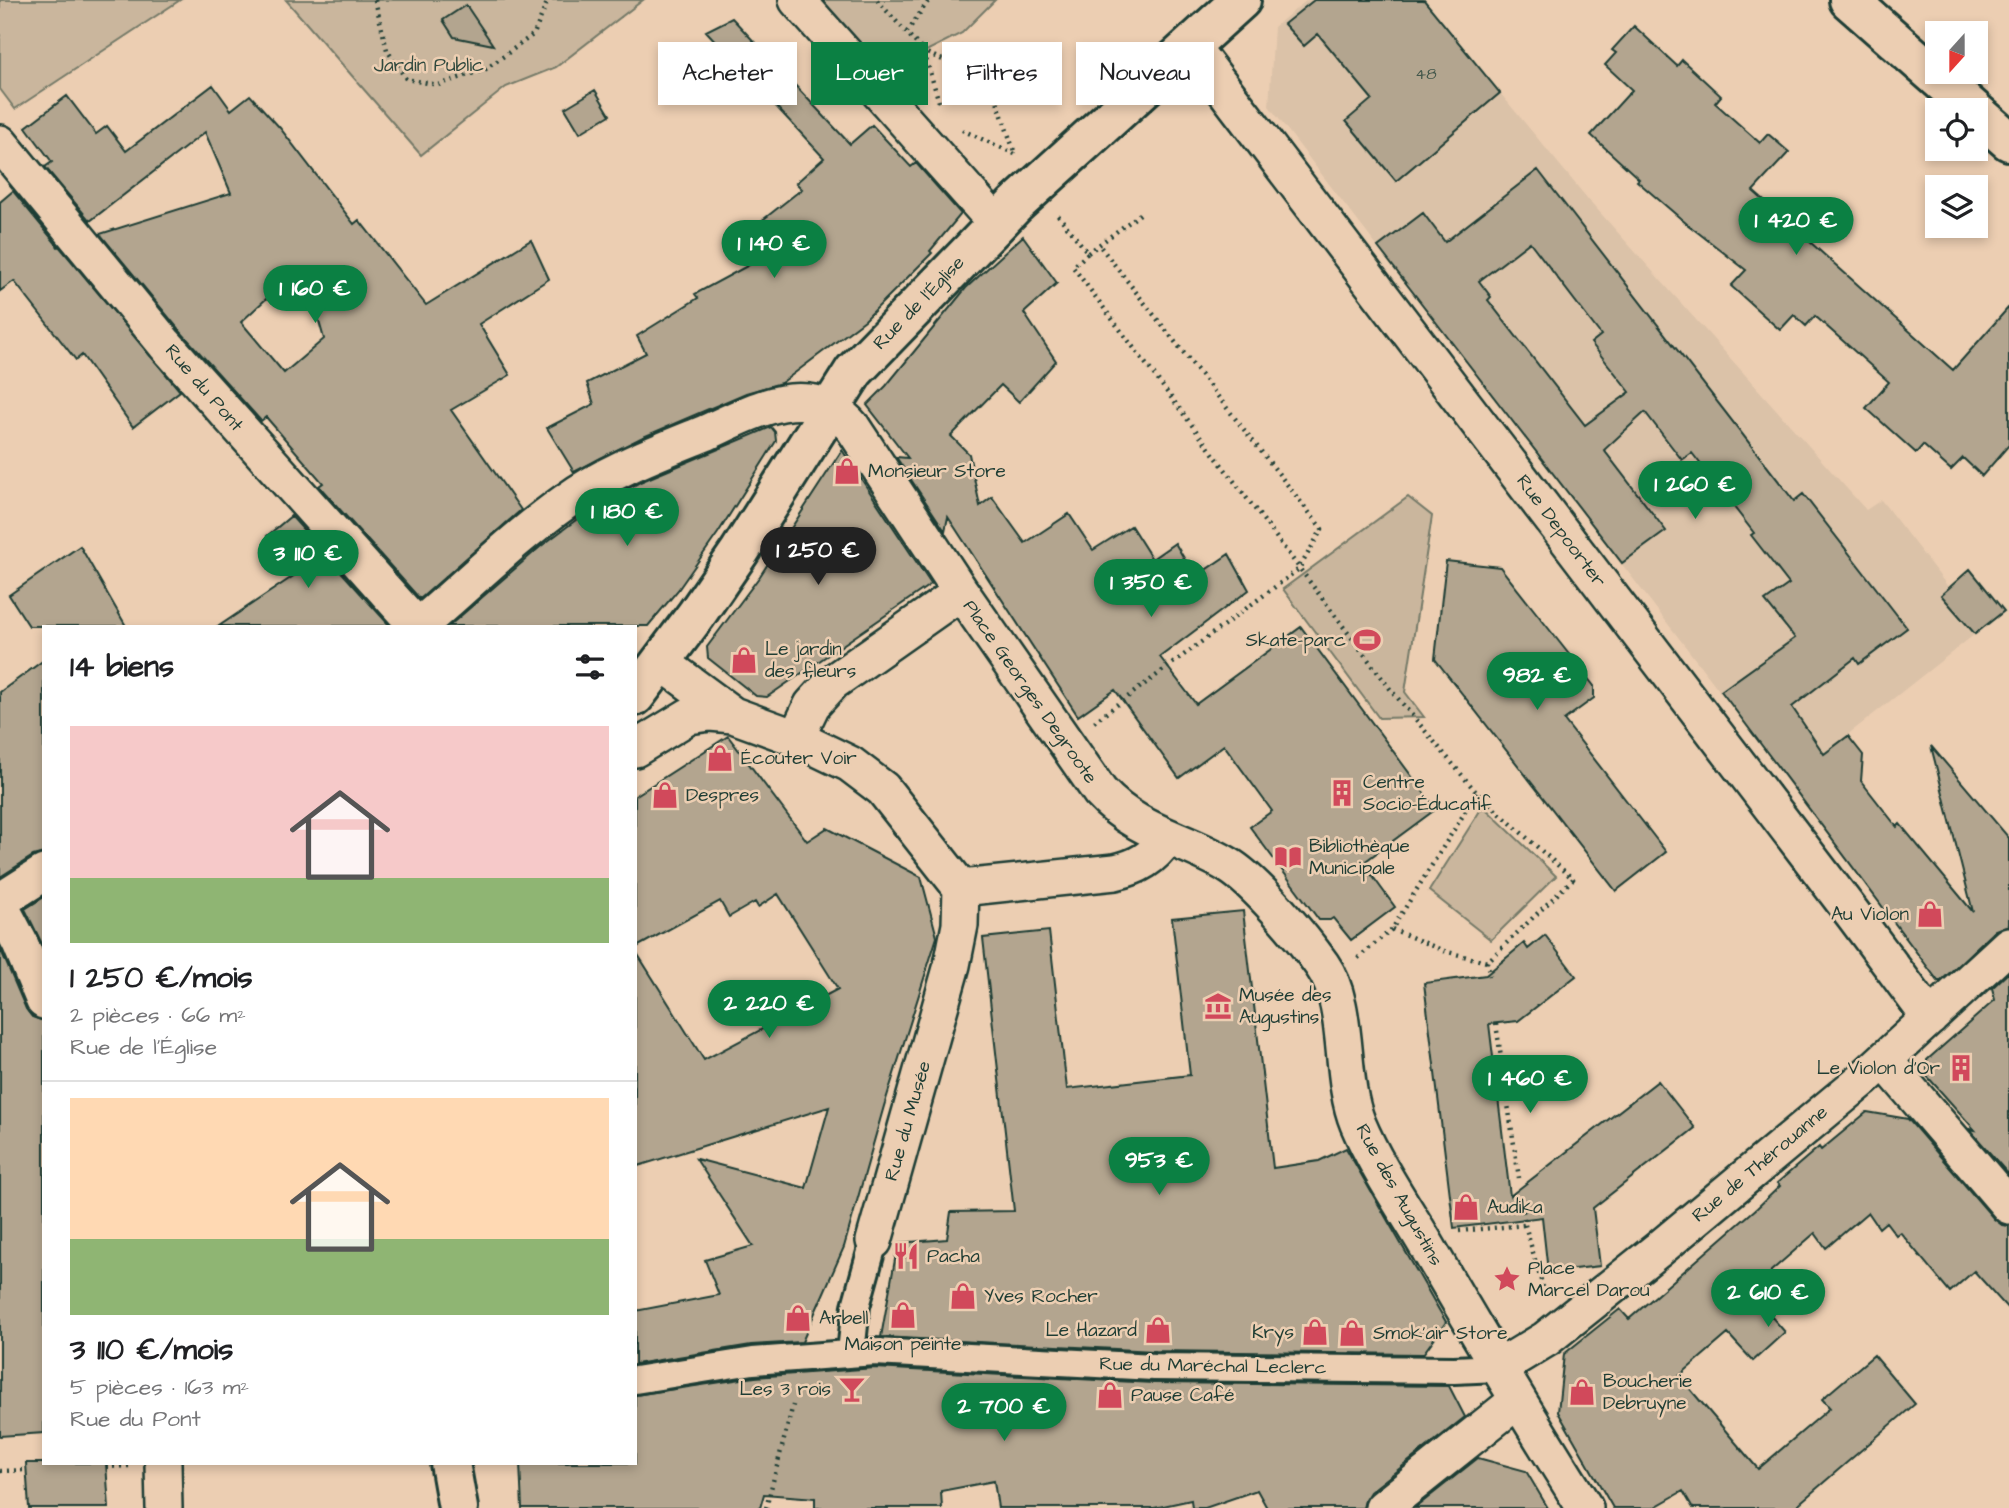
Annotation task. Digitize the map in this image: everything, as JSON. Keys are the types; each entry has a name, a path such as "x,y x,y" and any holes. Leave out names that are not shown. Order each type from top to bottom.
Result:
{"main road":[{"name":"Rue de l'Église","path":"1195,42 1241,0"},
{"path":"1849,0 1960,98"},
{"name":"Rue de l'Église","path":"637,693 740,551 854,371 996,223 1125,105"},
{"path":"1988,122 2009,141"},
{"path":"450,1465 458,1508"}],"street":[{"path":"797,0 996,223"},
{"name":"Rue Depoorter","path":"1214,76 1930,1018"},
{"name":"Rue du Pont","path":"0,143 127,299 296,493 417,625"},
{"path":"419,625 546,516 595,483 644,458 765,408 796,401 830,408 853,428 961,592"},
{"name":"Place Georges Degroote","path":"796,738 812,705 833,682 961,592 1100,792 1129,819 1167,838"},
{"path":"662,662 733,715"},
{"path":"637,748 690,716 710,713 733,715 796,738 850,764 883,789 961,888 1089,876 1132,868 1158,851 1167,838"},
{"name":"Rue des Augustins","path":"1167,838 1214,858 1244,877 1308,947 1332,981 1337,997 1348,1085 1355,1115 1378,1161 1442,1272 1585,1508"},
{"path":"42,874 0,903 42,996"},
{"name":"Rue du Musée","path":"851,1353 856,1306 952,965 960,925 961,888"},
{"name":"Rue de Thérouanne","path":"1498,1367 1534,1348 1659,1249 1884,1060 2009,945"},
{"path":"1884,1060 2009,1206"},
{"name":"Rue du Maréchal Leclerc","path":"637,1380 753,1361 851,1353 1154,1367 1454,1370 1498,1367"},
{"path":"1383,1508 1518,1400"},
{"path":"163,1465 164,1508"}],"path":[{"path":"375,0 387,50 406,79 438,85 486,69 534,34 548,0"},
{"path":"877,0 916,42"},
{"path":"907,32 929,0"},
{"path":"928,54 990,80 1015,154 1035,186 1088,253"},
{"path":"928,66 941,110"},
{"path":"956,127 1015,154"},
{"path":"1140,214 1073,267 1391,690 1477,793 1573,879 1487,962"},
{"path":"1065,743 1299,569 1322,529 1099,245"},
{"path":"1332,981 1392,929 1477,793"},
{"path":"1392,929 1444,951 1487,962"},
{"path":"1487,962 1490,976"},
{"path":"1496,1024 1519,1178"},
{"path":"1522,1204 1525,1225 1544,1293 1570,1321"},
{"path":"1442,1272 1458,1264 1455,1231 1525,1225"},
{"path":"766,1508 793,1405"},
{"path":"0,1471 26,1470"}],"shaded area":[{"path":"1307,0 1423,0 1587,198 1866,510 1881,500 1949,588 1942,595 1975,634 1789,781 1269,106 1274,27"}],"green space":[{"path":"0,0 180,0 15,109 0,89"},
{"name":"Jardin Public","path":"286,0 643,0 556,67 506,87 421,155"},
{"path":"809,0 995,0 962,33 928,50 928,42 848,42"},
{"name":"Skate-parc","path":"1408,497 1432,516 1405,692 1424,717 1379,718 1283,589"},
{"path":"1483,806 1556,876 1491,940 1429,891"}],"building":[{"path":"1314,0 1424,0 1500,93 1396,181 1346,121 1372,99 1318,34 1304,46 1284,24"},
{"path":"466,5 493,45 454,37 443,20"},
{"path":"732,18 754,42 716,42 706,31"},
{"path":"1634,26 1677,66 1682,60 1721,96 1715,103 1760,143 1768,134 1789,152 1753,191 1953,370 2009,307 2009,445 1982,476 1963,458 1951,470 1923,445 1916,453 1866,408 1889,382 1815,316 1806,326 1794,315 1780,330 1731,286 1746,270 1637,181 1639,179 1591,135 1632,90 1605,65 1616,53 1612,50"},
{"path":"213,85 231,110 250,95 280,128 354,224 359,220 426,305 531,240 549,279 479,324 510,375 451,410 521,510 420,599 319,486 323,483 266,417 261,421 180,331 100,234 231,193 205,132 90,221 45,167 52,162 26,127 67,96 96,134 107,126 126,151","holes":["291,276 300,292 309,286 324,339 284,373 241,322"]},
{"path":"797,87 850,144 872,125 911,167 916,163 961,214 930,251 932,253 865,320 781,383 746,393 641,438 574,472 547,428 594,404 587,383 646,353 637,336 698,298 695,294 749,265 736,241 802,189 796,183 824,158 775,105 797,105"},
{"path":"595,90 610,115 580,133 565,108"},
{"path":"1538,170 1794,501 1803,494 1907,628 1859,664 1855,658 1792,707 1824,754 1848,736 1863,755 1861,781 1897,827 1900,824 1973,912 1931,746 2009,838 2009,925 1995,930 1941,981 1938,981 1721,691 1795,638 1765,601 1789,584 1751,535 1754,533 1692,453 1682,460 1645,412 1604,450 1666,531 1622,563 1378,247 1423,213 1445,242","holes":["1530,242 1601,335 1591,343 1630,392 1585,425 1488,300 1491,297 1479,281"]},
{"path":"13,191 57,247 59,246 180,391 133,427 82,355 76,360 14,281 0,291 0,202"},
{"path":"1023,236 1057,283 1024,313 1056,361 1019,402 1001,385 951,436 969,454 980,506 992,497 1025,543 1069,514 1093,550 1131,526 1152,559 1175,543 1195,577 1229,554 1249,590 1160,657 1196,704 1301,627 1436,809 1363,863 1395,907 1351,940 1333,918 1319,920 1250,827 1272,811 1224,745 1179,778 1115,690 1078,716 948,517 945,531 896,457 908,458 867,405 886,386 966,288"},
{"path":"771,427 775,432 776,441 718,533 678,590 648,626 450,625 540,547 592,508 640,482"},
{"path":"842,450 931,584 767,697 756,696 708,658 707,647 760,576"},
{"path":"291,516 389,625 220,625 295,575 267,536"},
{"path":"80,546 125,625 29,626 9,595"},
{"path":"1446,561 1500,567 1594,686 1594,698 1564,720 1666,852 1616,891 1435,659"},
{"path":"1970,569 2004,611 1975,634 1941,595"},
{"path":"42,661 42,854 33,856 0,877 0,692"},
{"path":"728,736 807,841 827,828 921,877 937,937 884,1106 844,1247 802,1342 751,1345 637,1364 637,1311 719,1295 705,1260 753,1246 696,1159 806,1188 829,1107 637,1166 637,953 704,1060 838,989 778,894 758,907 755,902 729,917 720,901 637,947 637,795"},
{"path":"42,898 42,944 25,909"},
{"path":"1243,911 1273,1168 1319,1161 1346,1148 1446,1322 1423,1354 1155,1351 881,1337 898,1243 947,1239 951,1212 1014,1211 983,938 1049,931 1067,1089 1190,1075 1172,918"},
{"path":"1545,935 1576,976 1518,1021 1489,1024 1510,1196 1658,1081 1695,1128 1593,1208 1600,1266 1548,1272 1542,1217 1454,1228 1424,983 1486,975 1524,943 1528,949"},
{"path":"0,948 26,1009 32,1017 42,1020 42,1433 0,1436"},
{"path":"2009,972 2009,1175 1969,1129 1975,1130 1927,1076 1927,1060 1995,1000 1992,988"},
{"path":"1867,1112 1908,1119 1994,1219 2009,1226 2009,1310 1974,1271 1950,1292 1900,1232 1896,1235 1886,1222 1879,1228 1868,1212 1826,1248 1815,1233 1771,1271 1763,1307 1785,1332 1753,1361 1728,1334 1679,1376 1758,1469 1830,1408 1822,1399 1874,1355 1915,1404 1794,1508 1693,1508 1683,1491 1653,1508 1613,1508 1558,1412 1564,1354 1620,1309 1629,1319 1757,1208 1780,1186 1777,1183 1819,1147 1821,1150"},
{"path":"875,1368 1153,1383 1449,1386 1465,1417 1370,1492 1363,1508 1267,1508 1257,1490 1205,1508 1192,1508 1191,1500 1154,1508 998,1508 994,1481 941,1491 942,1508 815,1508 815,1498 764,1494 760,1508 522,1508 520,1465 637,1465 637,1395 755,1377"},
{"path":"1478,1458 1526,1471 1548,1508 1415,1508"},
{"path":"26,1463 106,1465 109,1508 29,1508"}],"place":[{"name":"Monsieur Store","path":"847,471"},
{"name":"Skate-parc","path":"1367,640"},
{"name":"Le jardin des fleurs","path":"744,660"},
{"name":"Écouter Voir","path":"720,758"},
{"name":"Centre Socio-Éducatif","path":"1342,793"},
{"name":"Despres","path":"665,795"},
{"name":"Bibliothèque Municipale","path":"1288,857"},
{"name":"Au Violon","path":"1930,914"},
{"name":"Musée des Augustins","path":"1218,1006"},
{"name":"Le Violon d'Or","path":"1961,1068"},
{"name":"Audika","path":"1466,1207"},
{"name":"Pacha","path":"906,1256"},
{"name":"Place Marcel Darou","path":"1507,1279"},
{"name":"Yves Rocher","path":"963,1296"},
{"name":"Maison peinte","path":"903,1315"},
{"name":"Arbell","path":"798,1318"},
{"name":"Le Hazard","path":"1158,1330"},
{"name":"Krys","path":"1315,1332"},
{"name":"Smok'air Store","path":"1352,1333"},
{"name":"Les 3 rois","path":"852,1389"},
{"name":"Boucherie Debruyne","path":"1582,1392"},
{"name":"Pause Café","path":"1110,1395"}]}
